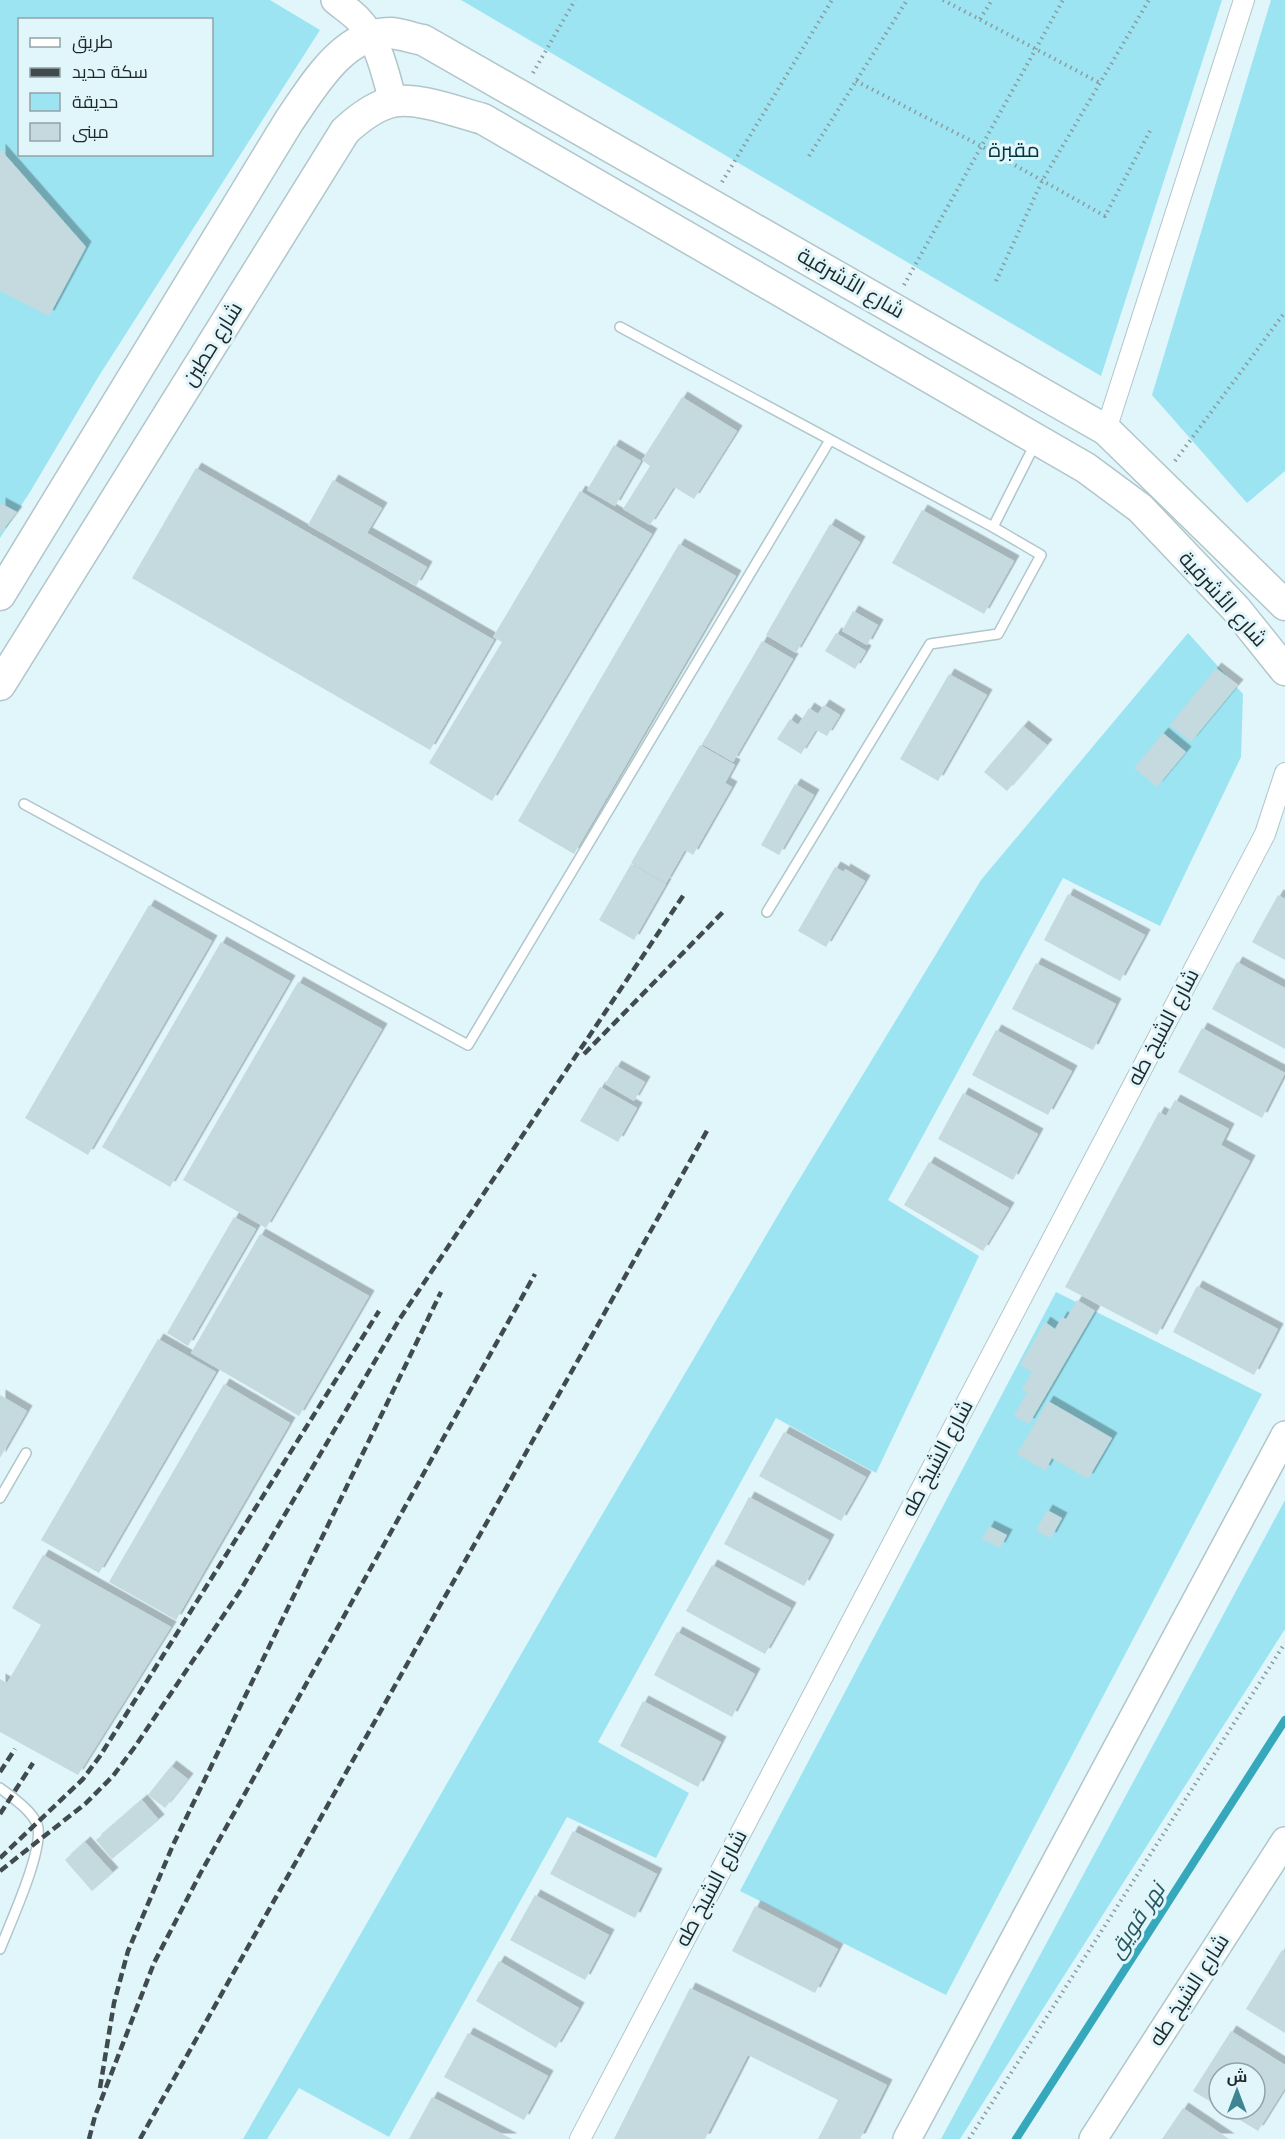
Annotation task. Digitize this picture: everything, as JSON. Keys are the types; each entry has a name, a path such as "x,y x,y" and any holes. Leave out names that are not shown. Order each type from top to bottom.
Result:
{"main road":[{"path":"335,0 357,18 371,36 379,54 393,101"},
{"name":"شارع الأشرفية","path":"371,36 391,33 423,40 1106,430 1160,482 1275,584 1285,605"},
{"path":"0,595 289,122 323,72 341,53 371,36"},
{"name":"شارع حطين","path":"0,685 345,131 364,114 393,101 424,103 483,119"},
{"name":"شارع الأشرفية","path":"483,119 1086,468 1140,508 1236,609 1285,670"},
{"path":"907,2139 1285,1435"},
{"name":"شارع الشيخ طه","path":"1092,2139 1285,1841"}],"street":[{"path":"1106,430 1244,0"},
{"name":"شارع الشيخ طه","path":"580,2139 1265,834 1285,772"},
{"path":"1265,834 1285,815"}],"lane":[{"path":"620,327 1041,555 998,634 930,644 767,912"},
{"path":"24,804 468,1045 830,440"},
{"path":"993,527 1037,440"},
{"path":"0,1498 26,1453"},
{"path":"0,1788 30,1815 37,1824 39,1832 29,1872 0,1949"}],"path":[{"path":"521,95 575,0"},
{"path":"710,203 832,0"},
{"path":"809,156 908,0"},
{"path":"943,0 1100,83"},
{"path":"980,19 992,0"},
{"path":"892,306 1063,0"},
{"path":"996,281 1042,181 1149,0"},
{"path":"856,81 981,146 1105,216 1151,129"},
{"path":"1160,482 1285,312"},
{"path":"969,2139 1285,1643"}],"green space":[{"path":"0,0 270,0 320,30 97,379 0,538"},
{"name":"مقبرة","path":"461,0 1222,0 1101,376"},
{"path":"1271,0 1285,0 1285,471 1247,503 1152,395"},
{"path":"1188,633 1243,694 1241,757 1160,926 1063,878 888,1200 979,1256 876,1473 776,1418 598,1742 689,1793 656,1858 567,1817 389,2137 299,2088 267,2139 243,2139 562,1583 788,1198 981,880"},
{"path":"1056,1292 1262,1394 946,1995 740,1891"},
{"path":"1285,1500 1285,1629 960,2139 941,2139"}],"building":[{"path":"0,149 86,247 49,316 0,291"},
{"path":"682,397 737,431 694,499 674,487 650,525 623,509 650,466 642,460"},
{"path":"614,445 641,461 615,506 587,490"},
{"path":"196,468 494,640 430,750 132,578"},
{"path":"333,480 382,508 367,533 427,567 416,586 308,525"},
{"path":"580,491 652,534 492,801 429,763 502,642 493,637"},
{"path":"0,503 17,512 0,534"},
{"path":"922,510 1014,561 984,614 892,563"},
{"path":"830,524 860,542 796,653 766,635"},
{"path":"679,544 736,576 574,854 518,821"},
{"path":"853,611 878,625 867,645 842,631"},
{"path":"836,633 866,651 855,669 825,651"},
{"path":"762,641 793,659 733,762 702,744"},
{"path":"1216,668 1238,685 1191,742 1170,725"},
{"path":"949,674 987,695 938,781 900,759"},
{"path":"824,705 840,715 827,736 816,730 801,754 777,739 790,719 798,725 809,708 818,714"},
{"path":"1023,726 1047,745 1007,791 984,772"},
{"path":"1163,733 1186,752 1157,787 1134,768"},
{"path":"700,745 735,765 725,783 732,787 693,855 685,850 666,883 631,863"},
{"path":"795,784 814,795 779,855 761,845"},
{"path":"631,864 666,884 634,940 599,920"},
{"path":"835,867 844,872 845,869 865,881 826,947 798,931"},
{"path":"1068,894 1145,935 1120,981 1044,940"},
{"path":"1278,895 1285,899 1285,960 1252,942"},
{"path":"149,905 212,941 88,1155 25,1118"},
{"path":"221,942 290,981 170,1187 102,1147"},
{"path":"1237,962 1285,988 1285,1049 1212,1009"},
{"path":"1036,963 1116,1004 1093,1050 1012,1009"},
{"path":"298,982 382,1029 266,1228 183,1180"},
{"path":"1202,1028 1285,1073 1262,1118 1178,1072"},
{"path":"996,1030 1072,1071 1048,1115 972,1075"},
{"path":"616,1066 645,1082 634,1101 605,1084"},
{"path":"600,1087 637,1108 618,1142 580,1121"},
{"path":"963,1093 1038,1134 1013,1180 938,1139"},
{"path":"1175,1100 1229,1129 1221,1145 1250,1161 1157,1335 1065,1287 1159,1112 1166,1116"},
{"path":"929,1162 1009,1208 983,1251 904,1205"},
{"path":"234,1217 256,1229 188,1346 167,1333"},
{"path":"260,1234 369,1296 299,1416 191,1353"},
{"path":"1197,1286 1278,1329 1254,1375 1173,1332"},
{"path":"1077,1300 1095,1311 1029,1424 1014,1416 1027,1392 1022,1389 1032,1372 1020,1365 1045,1322 1055,1329 1062,1317 1066,1319"},
{"path":"158,1339 216,1372 99,1573 41,1540"},
{"path":"224,1384 290,1423 176,1620 109,1582"},
{"path":"0,1395 27,1411 0,1458"},
{"path":"1048,1401 1112,1438 1088,1479 1052,1458 1045,1471 1017,1454"},
{"path":"784,1432 866,1477 841,1521 759,1476"},
{"path":"749,1497 829,1540 804,1586 724,1544"},
{"path":"1047,1510 1062,1518 1051,1538 1036,1531"},
{"path":"989,1526 1007,1535 1000,1548 982,1539"},
{"path":"43,1555 171,1627 78,1775 0,1732 0,1679 7,1683 41,1625 12,1608"},
{"path":"712,1565 791,1608 765,1654 686,1611"},
{"path":"677,1632 755,1674 732,1717 654,1675"},
{"path":"643,1701 721,1742 698,1787 620,1746"},
{"path":"171,1766 188,1779 165,1808 148,1795"},
{"path":"142,1800 159,1820 112,1859 96,1840"},
{"path":"573,1831 657,1874 635,1918 550,1874"},
{"path":"85,1842 113,1873 92,1891 65,1860"},
{"path":"535,1895 609,1935 585,1980 510,1940"},
{"path":"755,1906 838,1949 815,1993 732,1951"},
{"path":"1282,1950 1285,1952 1285,2033 1246,2009"},
{"path":"499,1961 579,2008 556,2048 476,2001"},
{"path":"690,1988 887,2085 860,2139 818,2139 838,2100 748,2055 705,2139 614,2139"},
{"path":"1231,2031 1285,2065 1285,2088 1267,2117 1267,2061 1212,2061"},
{"path":"468,2033 548,2076 524,2120 444,2077"},
{"path":"1207,2069 1207,2100 1193,2091"},
{"path":"432,2097 512,2139 409,2139"},
{"path":"1183,2108 1229,2139 1162,2139"},
{"path":"1242,2121 1264,2121 1258,2131"}],"waterway":[{"name":"نهر قويق","path":"1016,2139 1285,1720"}],"railway":[{"path":"0,1871 85,1804 113,1776 134,1748 240,1591 399,1320 685,893"},
{"path":"584,1054 723,912"},
{"path":"140,2139 708,1129"},
{"path":"89,2139 95,2116 154,1963 200,1874 535,1274"},
{"path":"100,2088 114,2003 128,1951 173,1845 441,1292"},
{"path":"0,1858 83,1779 100,1756 379,1311"},
{"path":"0,1772 15,1749"},
{"path":"0,1814 33,1763"}]}
